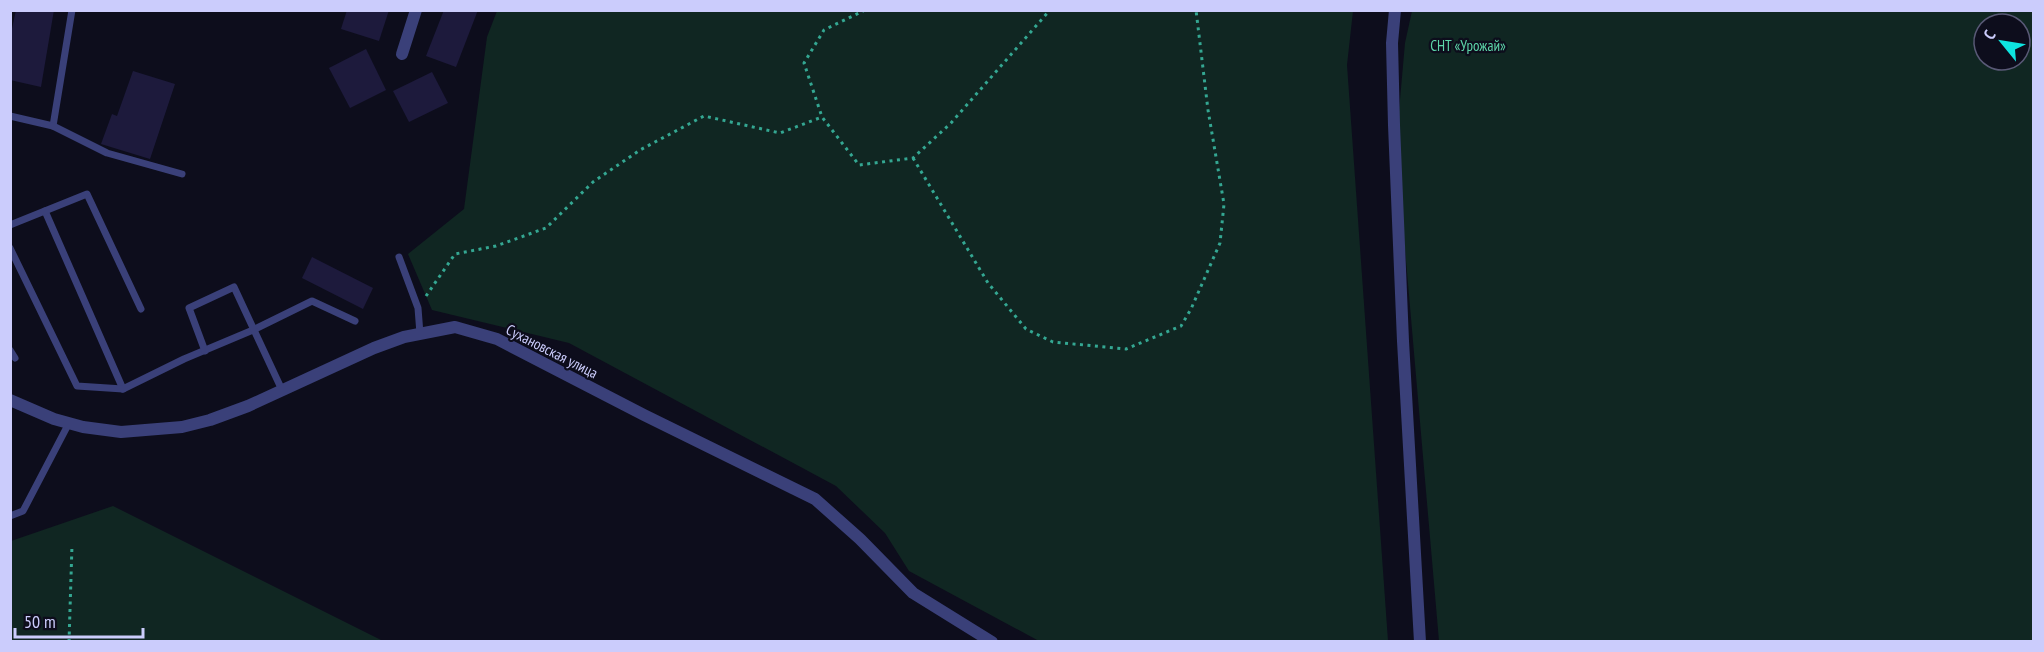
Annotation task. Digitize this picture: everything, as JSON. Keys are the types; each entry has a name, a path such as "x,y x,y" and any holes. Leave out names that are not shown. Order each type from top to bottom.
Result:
{"street":[{"path":"402,54 416,10"},
{"path":"1395,10 1392,43 1394,125 1403,341 1420,642"},
{"name":"Сухановская улица","path":"10,400 54,419 83,427 120,432 182,427 210,420 404,337 455,327 498,339 644,415 815,499 860,539 913,593 992,642"}],"lane":[{"path":"53,126 72,10"},
{"path":"10,116 53,126 106,153 182,174"},
{"path":"10,225 87,194 141,309"},
{"path":"45,211 123,388"},
{"path":"10,248 77,386 123,388 312,301 355,321"},
{"path":"399,257 418,308 420,334"},
{"path":"205,351 189,308 234,287 282,390"},
{"path":"10,350 15,358"},
{"path":"10,516 23,511 69,423"}],"path":[{"path":"865,10 824,30 804,63 822,117 859,165 913,158 951,123 1050,10"},
{"path":"913,158 988,283 1026,329 1053,342 1126,349 1181,326 1191,309 1220,243 1224,204 1208,110 1196,10"},
{"path":"418,308 455,254 496,246 546,228 592,182 640,150 704,116 780,132 822,117"},
{"path":"69,642 72,545"}],"green space":[{"path":"497,11 1353,11 1347,65 1388,641 1039,641 909,571 885,533 836,486 569,343 432,310 408,254 464,209 487,37"},
{"name":"СНТ «Урожай»","path":"1412,11 2033,11 2033,641 1439,641 1396,145 1405,43"},
{"path":"113,506 383,641 11,641 11,541"}],"building":[{"path":"16,10 54,10 41,87 10,80 10,38"},
{"path":"347,10 389,10 379,41 341,29"},
{"path":"444,10 478,10 456,67 426,56"},
{"path":"366,49 386,90 350,108 329,68"},
{"path":"133,71 175,84 150,159 101,144 112,114 117,116"},
{"path":"432,72 448,103 409,122 393,91"},
{"path":"312,257 373,288 363,309 302,278"}]}
